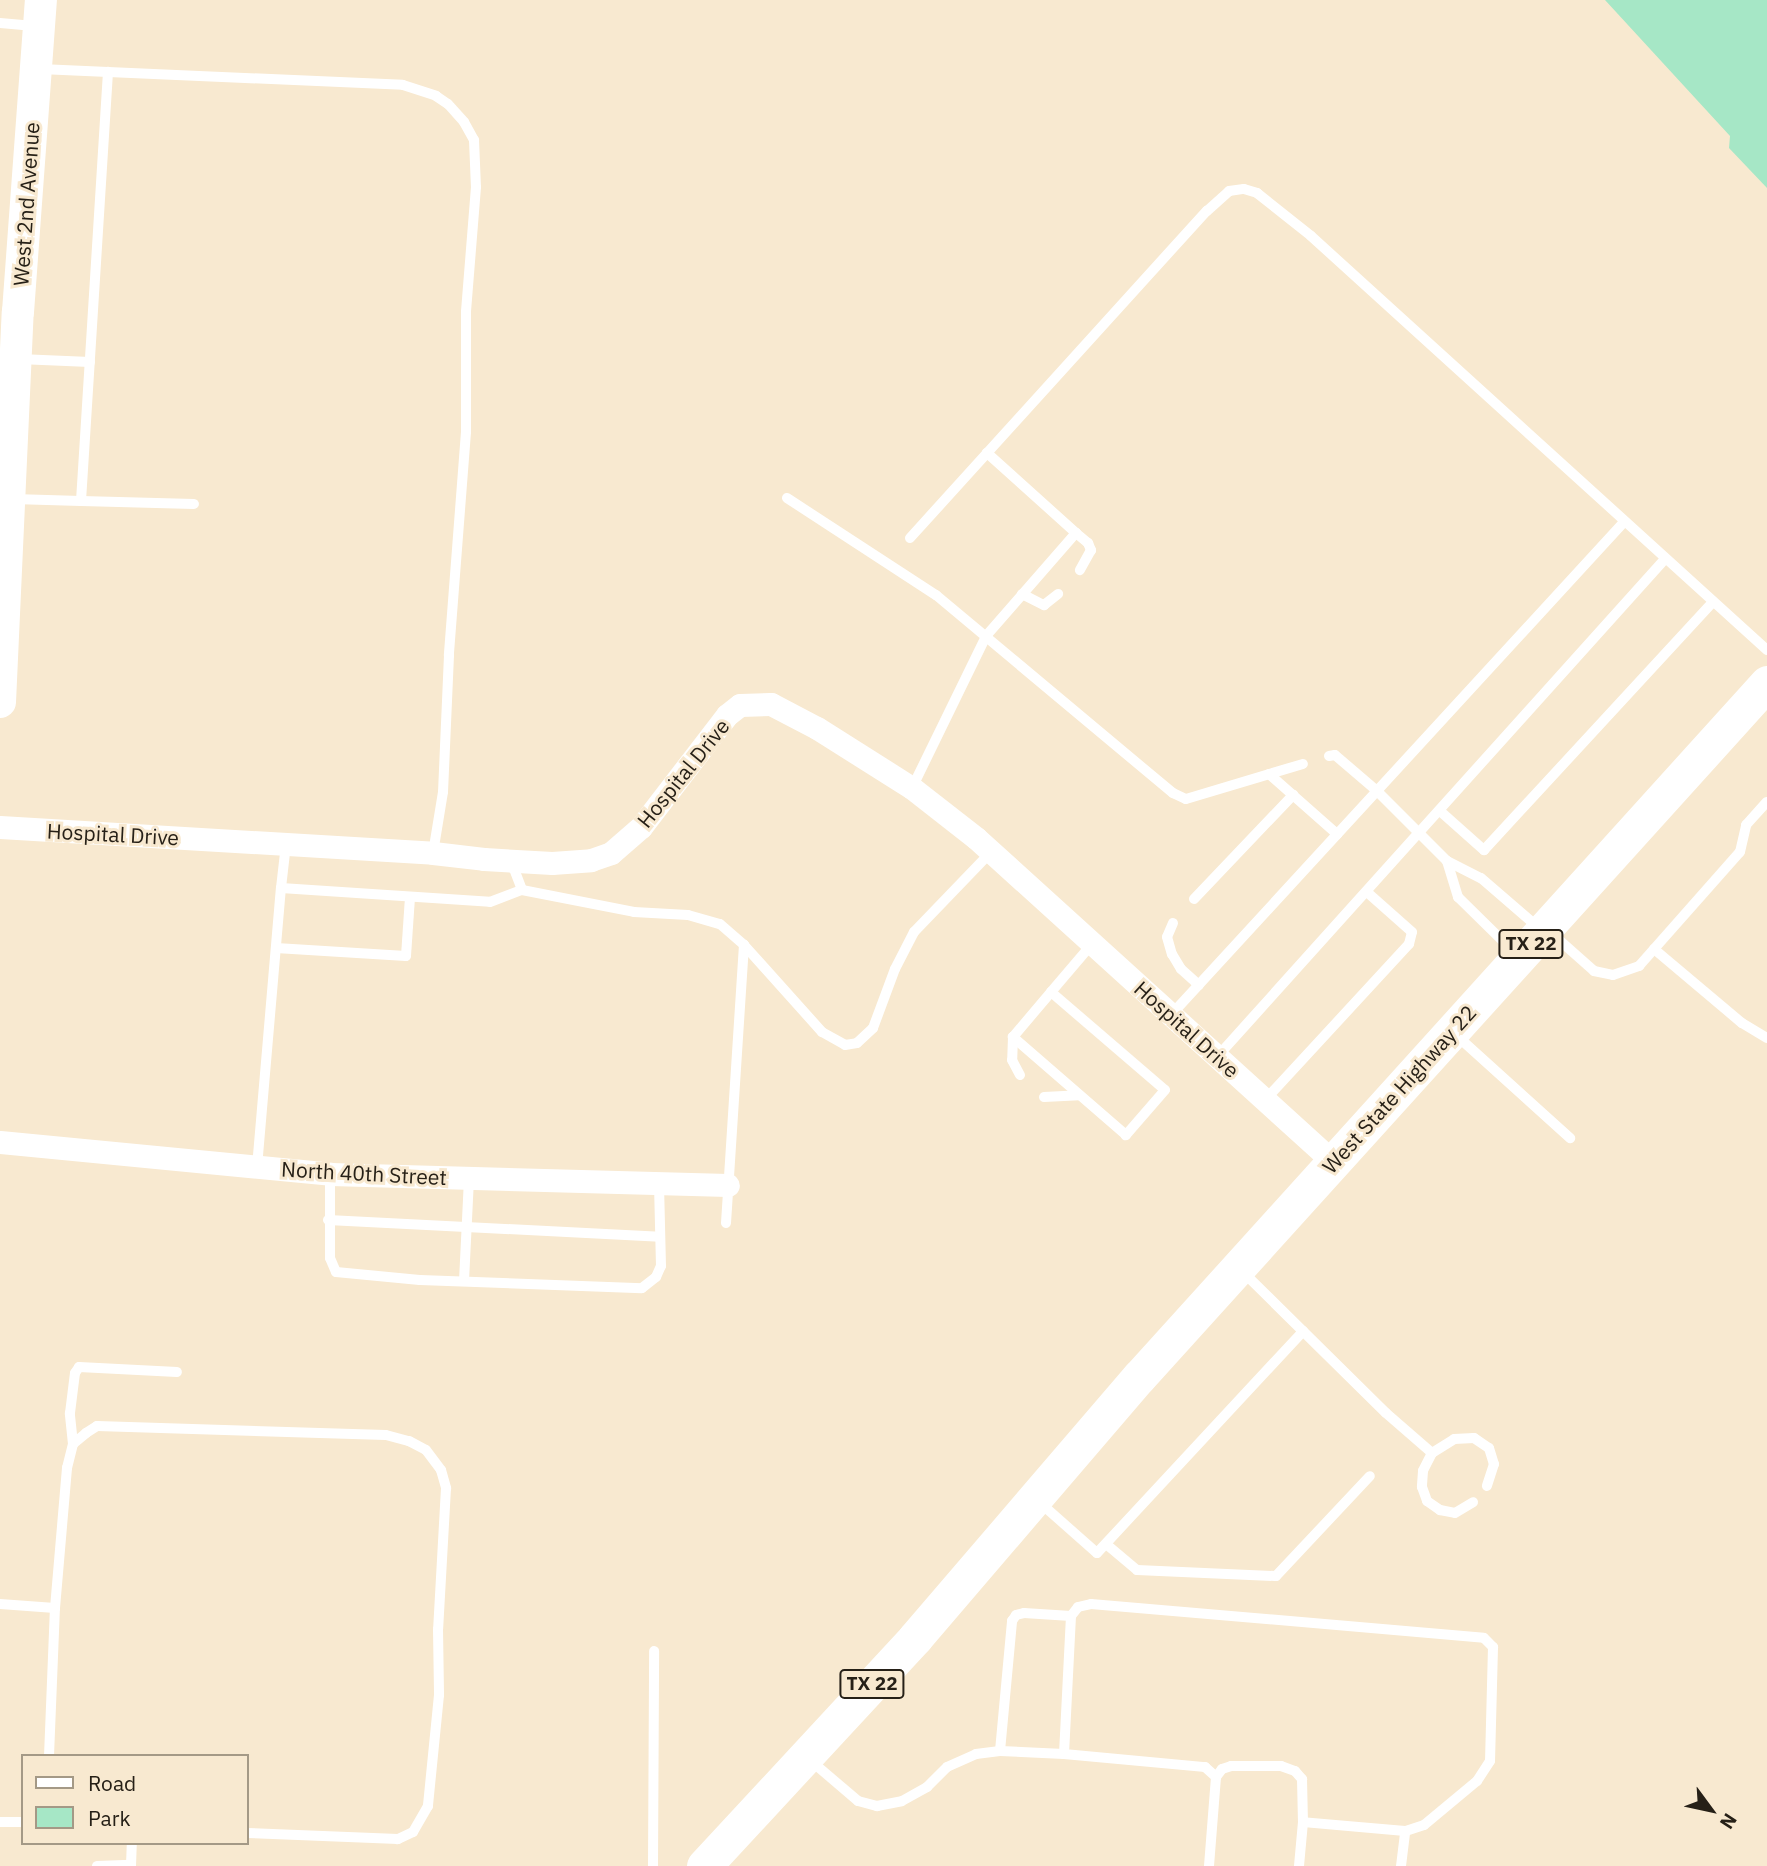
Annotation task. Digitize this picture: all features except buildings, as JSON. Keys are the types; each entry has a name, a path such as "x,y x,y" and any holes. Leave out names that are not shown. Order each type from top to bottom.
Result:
{"main road":[{"name":"West State Highway 22","path":"1034,1497 1238,1267 1767,683"},
{"name":"TX 22","path":"704,1866 915,1638 1034,1497"}],"street":[{"name":"West 2nd Avenue","path":"0,702 16,359 40,13"},
{"name":"Hospital Drive","path":"0,827 433,853 511,861 590,860 611,853 641,827 727,716 740,705 771,704 817,728 912,788 991,852 1333,1162"},
{"name":"North 40th Street","path":"0,1142 330,1174 728,1185"}],"lane":[{"path":"0,23 40,13"},
{"path":"37,69 403,85 436,96 448,104 464,122 474,140 476,187 466,312 466,432 449,655 443,792 433,853"},
{"path":"81,501 108,72"},
{"path":"910,538 1207,211 1229,191 1244,189 1257,194 1311,236 1767,650"},
{"path":"16,359 89,362"},
{"path":"987,453 1076,533 1091,550 1080,570"},
{"path":"787,498 936,595 1180,796 1186,799 1303,764"},
{"path":"10,499 194,504"},
{"path":"1171,1015 1624,522"},
{"path":"912,788 986,636 1076,533"},
{"path":"1217,1057 1665,559"},
{"path":"1022,594 1044,605 1058,594"},
{"path":"1440,811 1484,850 1713,602"},
{"path":"1329,756 1335,755 1377,791 1447,861 1481,878 1594,971 1604,974 1628,972 1639,966 1740,852 1746,825 1767,802"},
{"path":"1269,774 1337,834"},
{"path":"1194,899 1293,795"},
{"path":"257,1167 286,844"},
{"path":"281,888 490,902 522,890 634,912 688,915 720,924 744,944 822,1032 845,1045 857,1043 873,1028 895,969 914,932 991,852"},
{"path":"511,861 522,890"},
{"path":"1447,861 1458,897 1519,957"},
{"path":"1266,1099 1409,944 1412,932 1367,892"},
{"path":"276,948 406,956 410,898"},
{"path":"1173,923 1167,937 1172,954 1199,985"},
{"path":"726,1223 744,944"},
{"path":"1020,1075 1012,1060 1013,1037 1092,944"},
{"path":"1654,950 1742,1023 1767,1038"},
{"path":"1013,1037 1126,1135 1165,1090 1051,992"},
{"path":"1451,1031 1570,1138"},
{"path":"1044,1097 1079,1095"},
{"path":"330,1174 330,1258 336,1272 464,1282 642,1288 656,1277 661,1266 659,1185"},
{"path":"464,1282 469,1178"},
{"path":"328,1220 660,1237"},
{"path":"1238,1267 1386,1413 1432,1453"},
{"path":"1034,1497 1097,1553 1303,1331"},
{"path":"49,1754 55,1608 67,1468 73,1444 70,1413 75,1373 79,1367 177,1372"},
{"path":"73,1444 97,1426 386,1435 426,1450 441,1470 446,1488 438,1629 439,1695 428,1806 422,1820 413,1832 398,1839 248,1833"},
{"path":"1473,1502 1455,1513 1440,1510 1427,1501 1422,1479 1432,1453 1454,1439 1474,1438 1489,1448 1494,1464 1487,1486"},
{"path":"1106,1544 1137,1570 1276,1576 1370,1476"},
{"path":"0,1604 55,1608"},
{"path":"1064,1754 1071,1616 1078,1607 1091,1604 1484,1638 1493,1647 1490,1761 1477,1781 1424,1825 1405,1831 1303,1822"},
{"path":"1000,1751 1012,1621 1016,1615 1024,1613 1071,1616"},
{"path":"653,1866 654,1651"},
{"path":"806,1756 858,1801 877,1806 902,1801 927,1787 947,1767 976,1754 1000,1751 1205,1767 1216,1777"},
{"path":"1209,1866 1216,1777 1231,1766 1281,1766 1295,1771 1302,1779 1303,1822 1299,1866"},
{"path":"0,1822 21,1822"},
{"path":"1401,1866 1405,1831"},
{"path":"97,1866 131,1865 132,1845"}],"green space":[{"path":"1605,0 1767,0 1767,188 1729,148 1730,136"}]}
